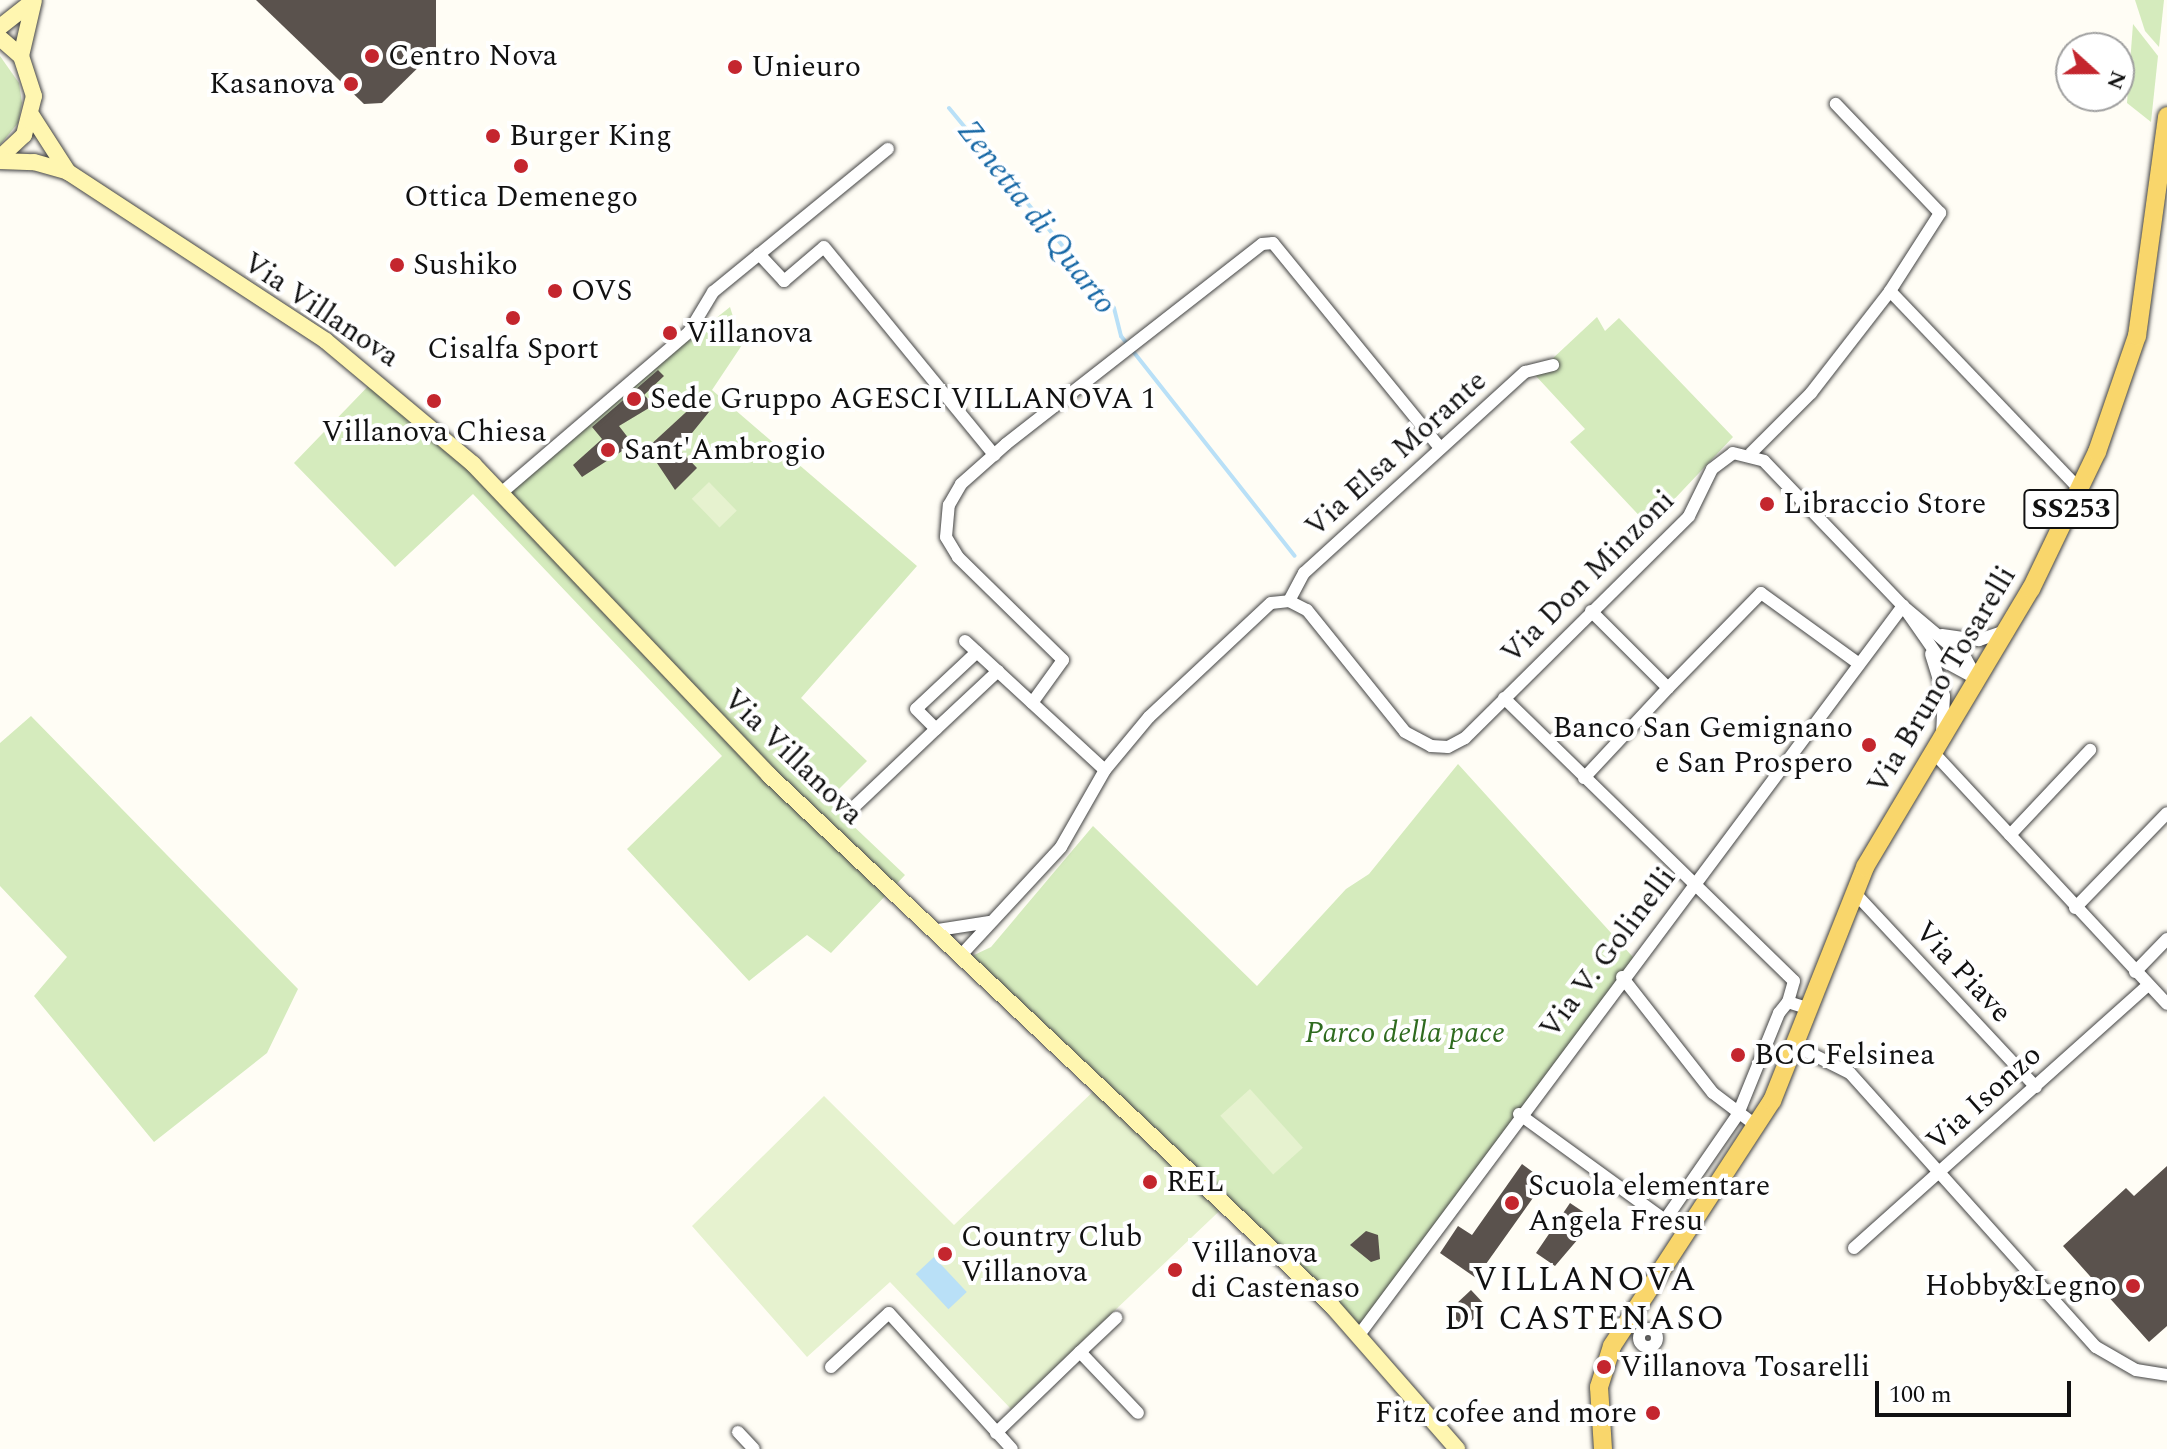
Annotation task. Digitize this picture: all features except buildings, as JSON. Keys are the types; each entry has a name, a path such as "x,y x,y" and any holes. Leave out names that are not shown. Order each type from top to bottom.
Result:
{"main road":[{"path":"0,27 34,0"},
{"path":"21,56 34,0"},
{"path":"0,38 21,56 33,85 32,116 24,135 0,159"},
{"name":"Via Villanova","path":"32,116 68,172"},
{"name":"Via Bruno Tosarelli","path":"1603,1449 1599,1387 1623,1325 1758,1127 1796,1046 1853,891 1937,743 2008,630 2080,490 2137,336 2167,116"},
{"name":"Via Villanova","path":"0,159 34,162 68,172 369,372 500,494 709,716 963,953 1359,1335 1457,1449"},
{"name":"Via Villanova","path":"1441,1432 1450,1449"}],"street":[{"name":"Via Don Minzoni","path":"1289,601 1307,610 1405,732 1431,746 1448,747 1465,738 1689,516 1721,458 1751,453 1811,393 1890,291 1940,213 1836,104"},
{"path":"500,494 689,332 713,292 888,149"},
{"path":"1032,703 1063,660 958,557 946,537 949,505 961,484 994,455 1262,244 1273,243 1440,448"},
{"path":"759,254 784,281 824,247 994,455"},
{"path":"1890,291 2080,490"},
{"name":"Via Elsa Morante","path":"1289,601 1304,573 1525,372 1553,365"},
{"path":"1751,453 1903,606 1939,634 1977,679"},
{"path":"1584,778 1761,593 1859,664"},
{"path":"963,953 1061,847 1105,770 1149,717 1271,603 1289,601"},
{"path":"1903,606 1929,648 1944,696 1937,743 2010,835 2167,1004"},
{"name":"Via V. Golinelli","path":"1359,1335 1519,1114 1903,606"},
{"path":"1591,611 1668,688"},
{"path":"1939,634 1979,640 2008,630"},
{"path":"965,641 1105,770"},
{"path":"1929,648 1958,674 1977,679"},
{"path":"936,729 916,709 977,652"},
{"path":"856,805 998,671"},
{"path":"1504,698 1691,886 1794,981 1788,1002 1759,1054 1738,1114 1665,1220 1519,1114"},
{"path":"2010,835 2090,750"},
{"path":"2075,908 2167,813"},
{"name":"Via Piave","path":"1853,891 2036,1087"},
{"path":"938,930 989,922"},
{"path":"2135,972 2167,939"},
{"path":"1622,977 1713,1093 1758,1127"},
{"name":"Via Isonzo","path":"1854,1248 2148,985"},
{"path":"1788,1002 1809,1009"},
{"path":"1796,1046 1850,1073 2096,1347 2136,1370 2167,1375"},
{"path":"831,1367 889,1313 1012,1449"},
{"path":"996,1433 1116,1318"},
{"path":"1623,1325 1640,1334"},
{"path":"1080,1352 1138,1413"},
{"path":"738,1432 754,1449"}],"green space":[{"path":"2135,0 2164,0 2159,47 2145,31"},
{"path":"2133,24 2158,56 2151,122 2135,109 2135,32 2132,32"},
{"path":"0,56 19,83 22,103 18,123 0,145"},
{"path":"730,307 742,345 712,390 917,566 801,698 867,761 827,801 905,875 831,953 807,935 749,981 627,849 722,756 473,494 395,567 294,463 376,378 502,489"},
{"path":"1597,317 1605,331 1619,318 1733,437 1649,526 1570,442 1585,429 1535,375"},
{"path":"709,482 737,511 720,527 692,499"},
{"path":"31,716 298,989 267,1053 154,1142 34,996 67,957 0,886 0,743"},
{"name":"Parco della pace","path":"1458,764 1641,966 1358,1332 970,957 991,947 1093,826 1257,986 1346,889 1369,874"},
{"name":"Country Club Villanova","path":"1101,1084 1231,1200 1011,1409 890,1282 807,1357 692,1226 824,1096 954,1225"},
{"path":"1250,1089 1303,1148 1273,1174 1220,1116"}],"water":[{"path":"934,1257 967,1292 948,1309 916,1274"}],"waterway":[{"name":"Zenetta di Quarto","path":"949,108 1114,308 1121,336 1295,556"}],"place":[{"name":"Centro Nova","path":"372,56"},
{"name":"Unieuro","path":"735,67"},
{"name":"Kasanova","path":"351,84"},
{"name":"Burger King","path":"493,136"},
{"name":"Ottica Demenego","path":"521,166"},
{"name":"Sushiko","path":"397,265"},
{"name":"OVS","path":"555,291"},
{"name":"Cisalfa Sport","path":"513,318"},
{"name":"Villanova","path":"670,333"},
{"name":"Sede Gruppo AGESCI VILLANOVA 1","path":"634,399"},
{"name":"Villanova Chiesa","path":"434,401"},
{"name":"Sant'Ambrogio","path":"608,450"},
{"name":"Libraccio Store","path":"1767,504"},
{"name":"Banco San Gemignano e San Prospero","path":"1869,745"},
{"name":"BCC Felsinea","path":"1738,1055"},
{"name":"REL","path":"1150,1182"},
{"name":"Scuola elementare Angela Fresu","path":"1512,1203"},
{"name":"Country Club Villanova","path":"945,1254"},
{"name":"Villanova di Castenaso","path":"1175,1270"},
{"name":"Hobby&Legno","path":"2133,1286"},
{"name":"Villanova Tosarelli","path":"1604,1367"},
{"name":"Fitz cofee and more","path":"1653,1413"}],"district":[{"name":"VILLANOVA DI CASTENASO","path":"1585,1300"}]}
